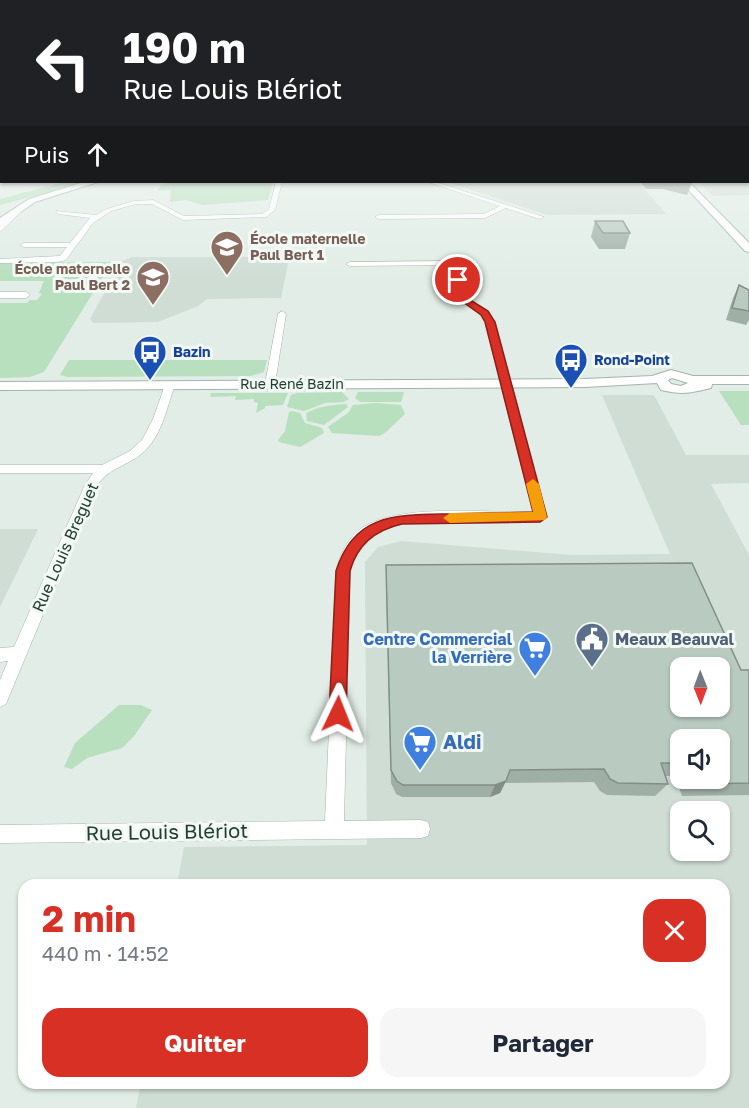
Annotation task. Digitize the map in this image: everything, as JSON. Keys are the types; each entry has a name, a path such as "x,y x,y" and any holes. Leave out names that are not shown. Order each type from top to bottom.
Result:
{"street":[{"path":"0,223 17,208 58,190 90,183"},
{"path":"0,261 58,260 73,245 87,224 96,217 109,210 144,201 153,202 183,218 252,217 268,214 272,210 279,183"},
{"path":"434,183 540,217"},
{"path":"686,183 749,249"},
{"path":"694,183 749,239"},
{"path":"0,230 21,210 58,190"},
{"path":"379,217 485,216 506,206"},
{"path":"58,212 96,217"},
{"path":"24,245 73,245"},
{"path":"334,830 344,563 352,548 362,536 375,527 392,521 540,517 490,322 484,313 463,299 455,263 350,264"},
{"path":"0,295 26,295"},
{"path":"270,384 282,314"},
{"path":"688,382 749,380"},
{"path":"688,382 749,385"},
{"name":"Rue René Bazin","path":"0,386 664,383 682,391 688,382"},
{"name":"Rue Louis Breguet","path":"0,699 90,487 102,469 143,446 152,433 170,385"},
{"path":"0,469 102,469"},
{"path":"0,655 18,654"},
{"name":"Rue Louis Blériot","path":"0,834 421,829"}],"shaded area":[{"path":"450,183 639,183 666,214 547,215"},
{"path":"700,183 749,183 749,195 713,196"},
{"path":"133,257 283,257 289,259 281,298 207,299 198,306 158,322 93,323 90,319 122,261"},
{"path":"602,395 654,395 686,455 749,455 749,483 711,484 749,555 749,1108 136,1108 140,1089 730,1089 730,879 178,879 184,847 367,845 365,562 378,547 401,541 571,555 670,554"},
{"path":"0,529 38,529 0,607"}],"green space":[{"path":"60,183 83,183 0,205 0,199"},
{"path":"273,183 268,200 202,205 186,200 170,202 171,190 158,191 161,184"},
{"path":"112,262 44,372 30,377 0,378 0,303 27,303 30,300 37,300 42,294 39,293 44,281 0,281 0,263"},
{"path":"69,360 267,360 264,372 251,376 68,377 60,375"},
{"path":"719,391 749,391 749,425 741,425"},
{"path":"342,392 349,399 344,402 325,403 304,411 287,407 291,395 297,393"},
{"path":"358,392 404,392 401,402 360,402 355,398"},
{"path":"211,393 288,393 283,405 265,406 256,413 258,403 254,402 254,399 235,400 236,396 210,397"},
{"path":"376,403 401,405 405,414 379,436 332,433 328,427 349,412 353,405"},
{"path":"346,404 348,407 324,425 307,421 306,413 326,406"},
{"path":"289,412 300,413 305,423 322,428 324,433 300,447 279,442 278,440 285,431"},
{"path":"119,705 141,705 152,710 134,736 122,748 87,758 72,769 64,767 75,743"}],"building":[{"path":"595,221 623,221 630,233 603,233"},
{"path":"739,285 749,290 749,311 732,308"},
{"name":"Centre Commercial la Verrière","path":"692,563 741,670 749,670 749,783 730,783 730,729 670,729 670,763 661,763 668,784 618,783 610,779 604,769 510,770 506,781 495,785 403,785 397,781 391,770 386,565"}],"slow traffic":[{"path":"450,518 540,517 533,484"}],"place":[{"name":"École maternelle Paul Bert 1","path":"227,276"},
{"name":"École maternelle Paul Bert 2","path":"153,306"},
{"name":"Bazin","path":"150,381"},
{"name":"Rond-Point","path":"571,389"},
{"name":"Meaux Beauval","path":"592,668"},
{"name":"Centre Commercial la Verrière","path":"535,677"},
{"name":"Aldi","path":"420,771"}],"route":[{"path":"338,714 344,563 362,536 382,524 402,519 540,517 490,322 484,313 463,299 458,280"}]}
